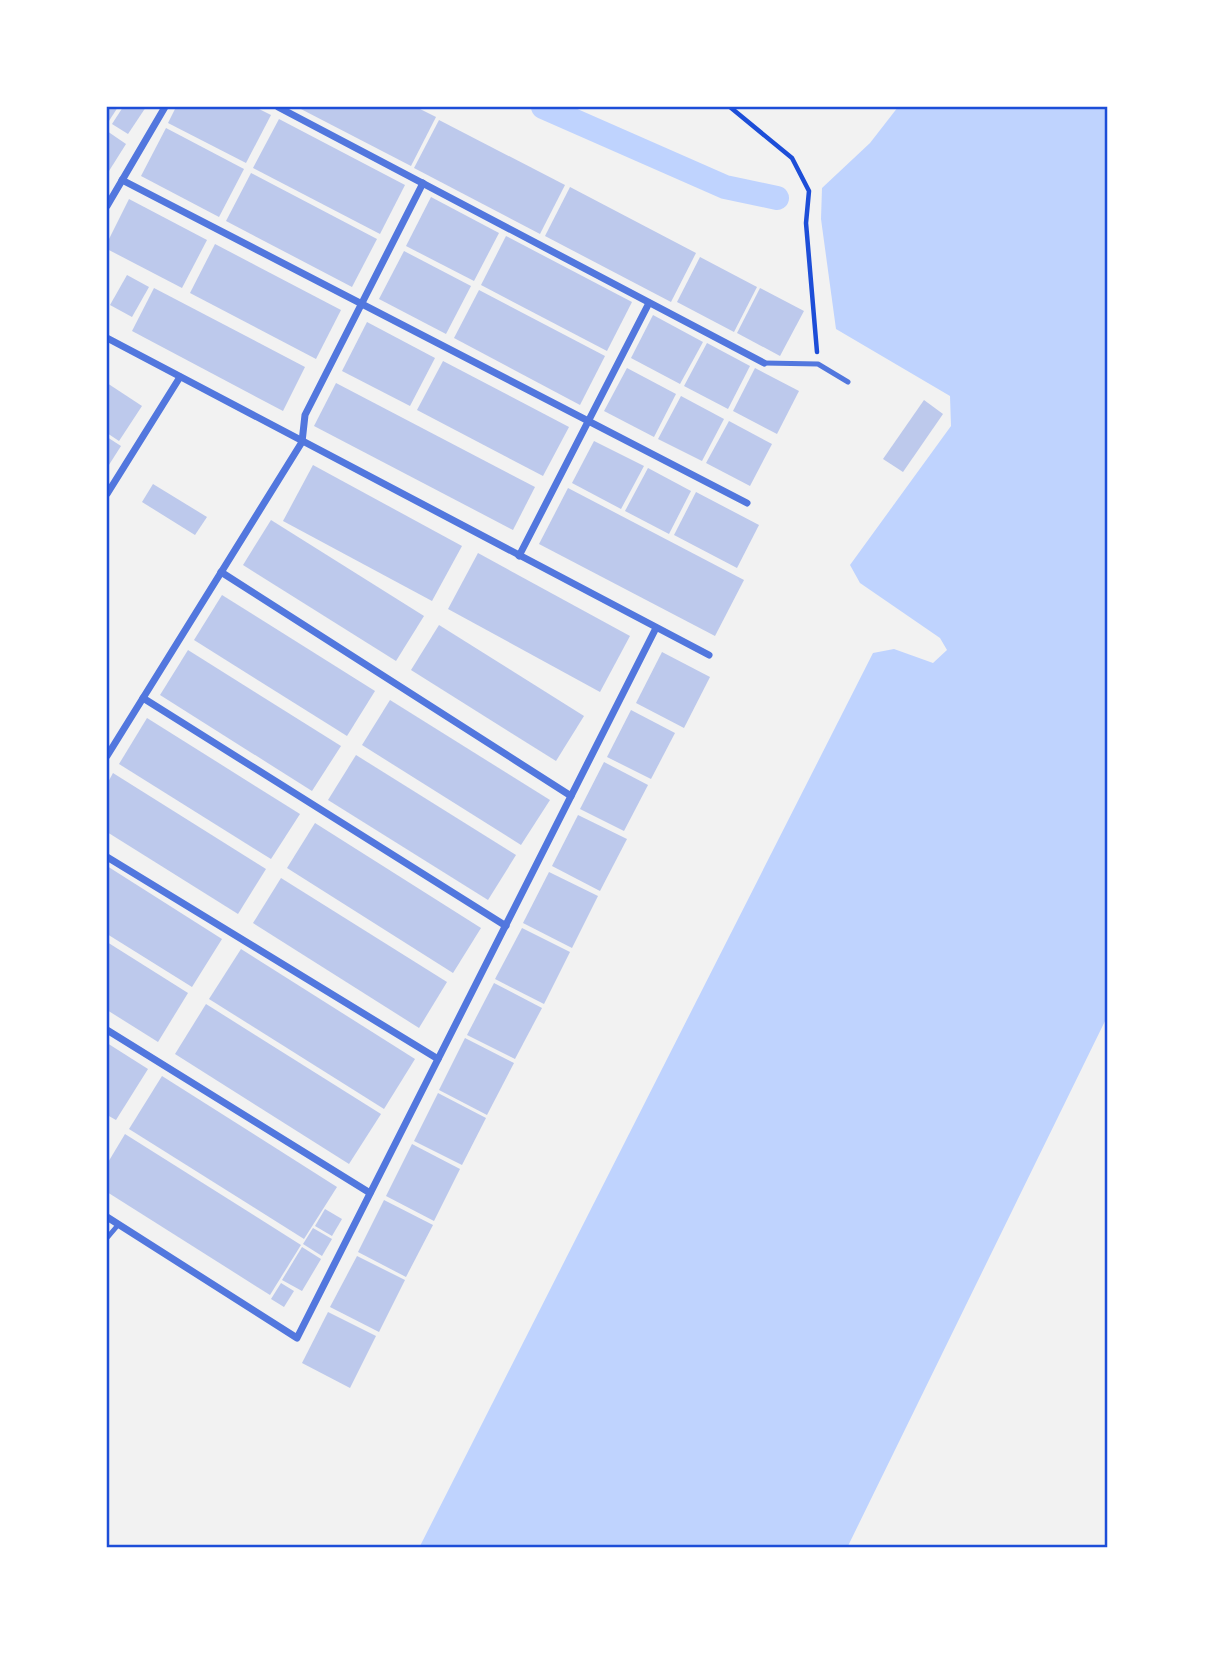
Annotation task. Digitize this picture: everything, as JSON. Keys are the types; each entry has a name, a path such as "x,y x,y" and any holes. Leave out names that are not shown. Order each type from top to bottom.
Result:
{"street":[{"path":"107,206 165,107"},
{"path":"278,107 765,363"},
{"path":"122,180 747,503"},
{"path":"107,756 302,442 305,415 423,183"},
{"path":"519,556 649,303"},
{"path":"107,338 709,655"},
{"path":"107,494 180,377"},
{"path":"221,572 572,796"},
{"path":"107,1217 297,1338 656,628"},
{"path":"143,698 506,926"},
{"path":"107,857 439,1059"},
{"path":"107,1030 370,1193"}],"lane":[{"path":"765,363 818,364 848,382"},
{"path":"107,1238 118,1224"}],"path":[{"path":"730,107 792,158 809,191 806,223 818,364"}],"water":[{"path":"898,107 1107,107 1107,1017 847,1548 419,1548 873,653 894,649 933,663 947,650 940,638 860,583 850,565 951,426 950,396 836,329 821,219 822,188 870,143"}],"building":[{"path":"107,107 118,107 107,124"},
{"path":"123,107 146,107 128,134 112,124"},
{"path":"176,107 255,107 271,115 246,163 168,123"},
{"path":"297,107 416,107 436,117 411,166"},
{"path":"279,119 405,185 380,234 253,168"},
{"path":"439,120 565,185 540,234 414,168"},
{"path":"166,128 244,169 219,217 141,176"},
{"path":"107,131 126,144 109,171 107,169"},
{"path":"251,173 377,239 352,287 226,221"},
{"path":"570,187 696,253 671,302 545,236"},
{"path":"431,197 499,233 474,281 406,246"},
{"path":"129,199 207,240 182,288 107,249 107,243"},
{"path":"506,236 632,302 607,351 481,285"},
{"path":"215,244 341,310 316,359 190,293"},
{"path":"404,251 471,286 446,334 379,299"},
{"path":"700,257 757,287 734,332 677,302"},
{"path":"127,275 149,287 132,317 110,305"},
{"path":"154,288 305,367 283,411 132,331"},
{"path":"760,288 804,311 780,356 737,333"},
{"path":"479,290 605,356 580,405 454,338"},
{"path":"653,315 703,342 680,384 631,358"},
{"path":"367,322 435,358 410,406 342,371"},
{"path":"707,343 750,366 728,409 684,386"},
{"path":"443,361 569,427 543,476 417,410"},
{"path":"627,368 676,394 654,437 604,411"},
{"path":"755,368 799,391 777,434 733,411"},
{"path":"107,383 142,406 119,441 107,433"},
{"path":"336,383 535,487 513,530 314,426"},
{"path":"681,396 724,419 702,461 658,439"},
{"path":"924,400 943,414 903,472 883,459"},
{"path":"729,421 772,444 750,486 706,463"},
{"path":"107,437 121,446 107,468"},
{"path":"594,441 644,466 621,509 572,483"},
{"path":"313,465 462,546 432,601 283,521"},
{"path":"648,468 691,491 669,534 625,511"},
{"path":"153,484 207,517 195,535 142,502"},
{"path":"568,488 744,580 715,636 539,544"},
{"path":"696,492 759,525 737,568 674,535"},
{"path":"271,520 424,616 396,661 243,565"},
{"path":"478,553 630,636 600,692 448,609"},
{"path":"222,595 375,691 347,736 194,640"},
{"path":"439,625 584,716 556,761 411,670"},
{"path":"188,650 341,746 312,791 160,695"},
{"path":"662,652 710,677 684,728 636,703"},
{"path":"390,700 550,800 521,845 362,745"},
{"path":"631,710 675,733 651,779 607,757"},
{"path":"147,718 300,814 271,859 119,764"},
{"path":"356,755 516,855 488,900 328,800"},
{"path":"604,762 648,785 624,831 580,809"},
{"path":"113,773 266,869 238,914 107,832 107,784"},
{"path":"578,815 627,839 600,891 552,866"},
{"path":"315,823 481,928 453,973 287,868"},
{"path":"107,866 222,939 192,987 107,934"},
{"path":"549,872 598,896 572,948 523,923"},
{"path":"281,878 447,982 419,1028 253,923"},
{"path":"522,928 570,952 544,1004 495,979"},
{"path":"107,942 188,993 158,1042 107,1010"},
{"path":"241,949 415,1059 384,1109 209,999"},
{"path":"494,983 542,1008 515,1059 467,1035"},
{"path":"206,1004 381,1114 349,1164 175,1054"},
{"path":"465,1038 514,1063 487,1115 439,1090"},
{"path":"107,1043 148,1069 116,1120 107,1115"},
{"path":"162,1076 337,1187 304,1239 129,1129"},
{"path":"438,1093 486,1118 462,1165 414,1141"},
{"path":"125,1134 301,1245 270,1295 107,1192 107,1164"},
{"path":"412,1144 460,1169 434,1221 386,1196"},
{"path":"384,1200 433,1225 406,1277 358,1252"},
{"path":"325,1209 342,1219 332,1236 315,1226"},
{"path":"313,1228 332,1239 322,1256 303,1244"},
{"path":"302,1247 321,1259 302,1291 282,1280"},
{"path":"357,1256 405,1280 379,1332 330,1307"},
{"path":"281,1283 294,1291 284,1307 271,1299"},
{"path":"328,1312 376,1336 350,1388 302,1363"}],"waterway":[{"path":"543,107 725,187 777,198"}]}
